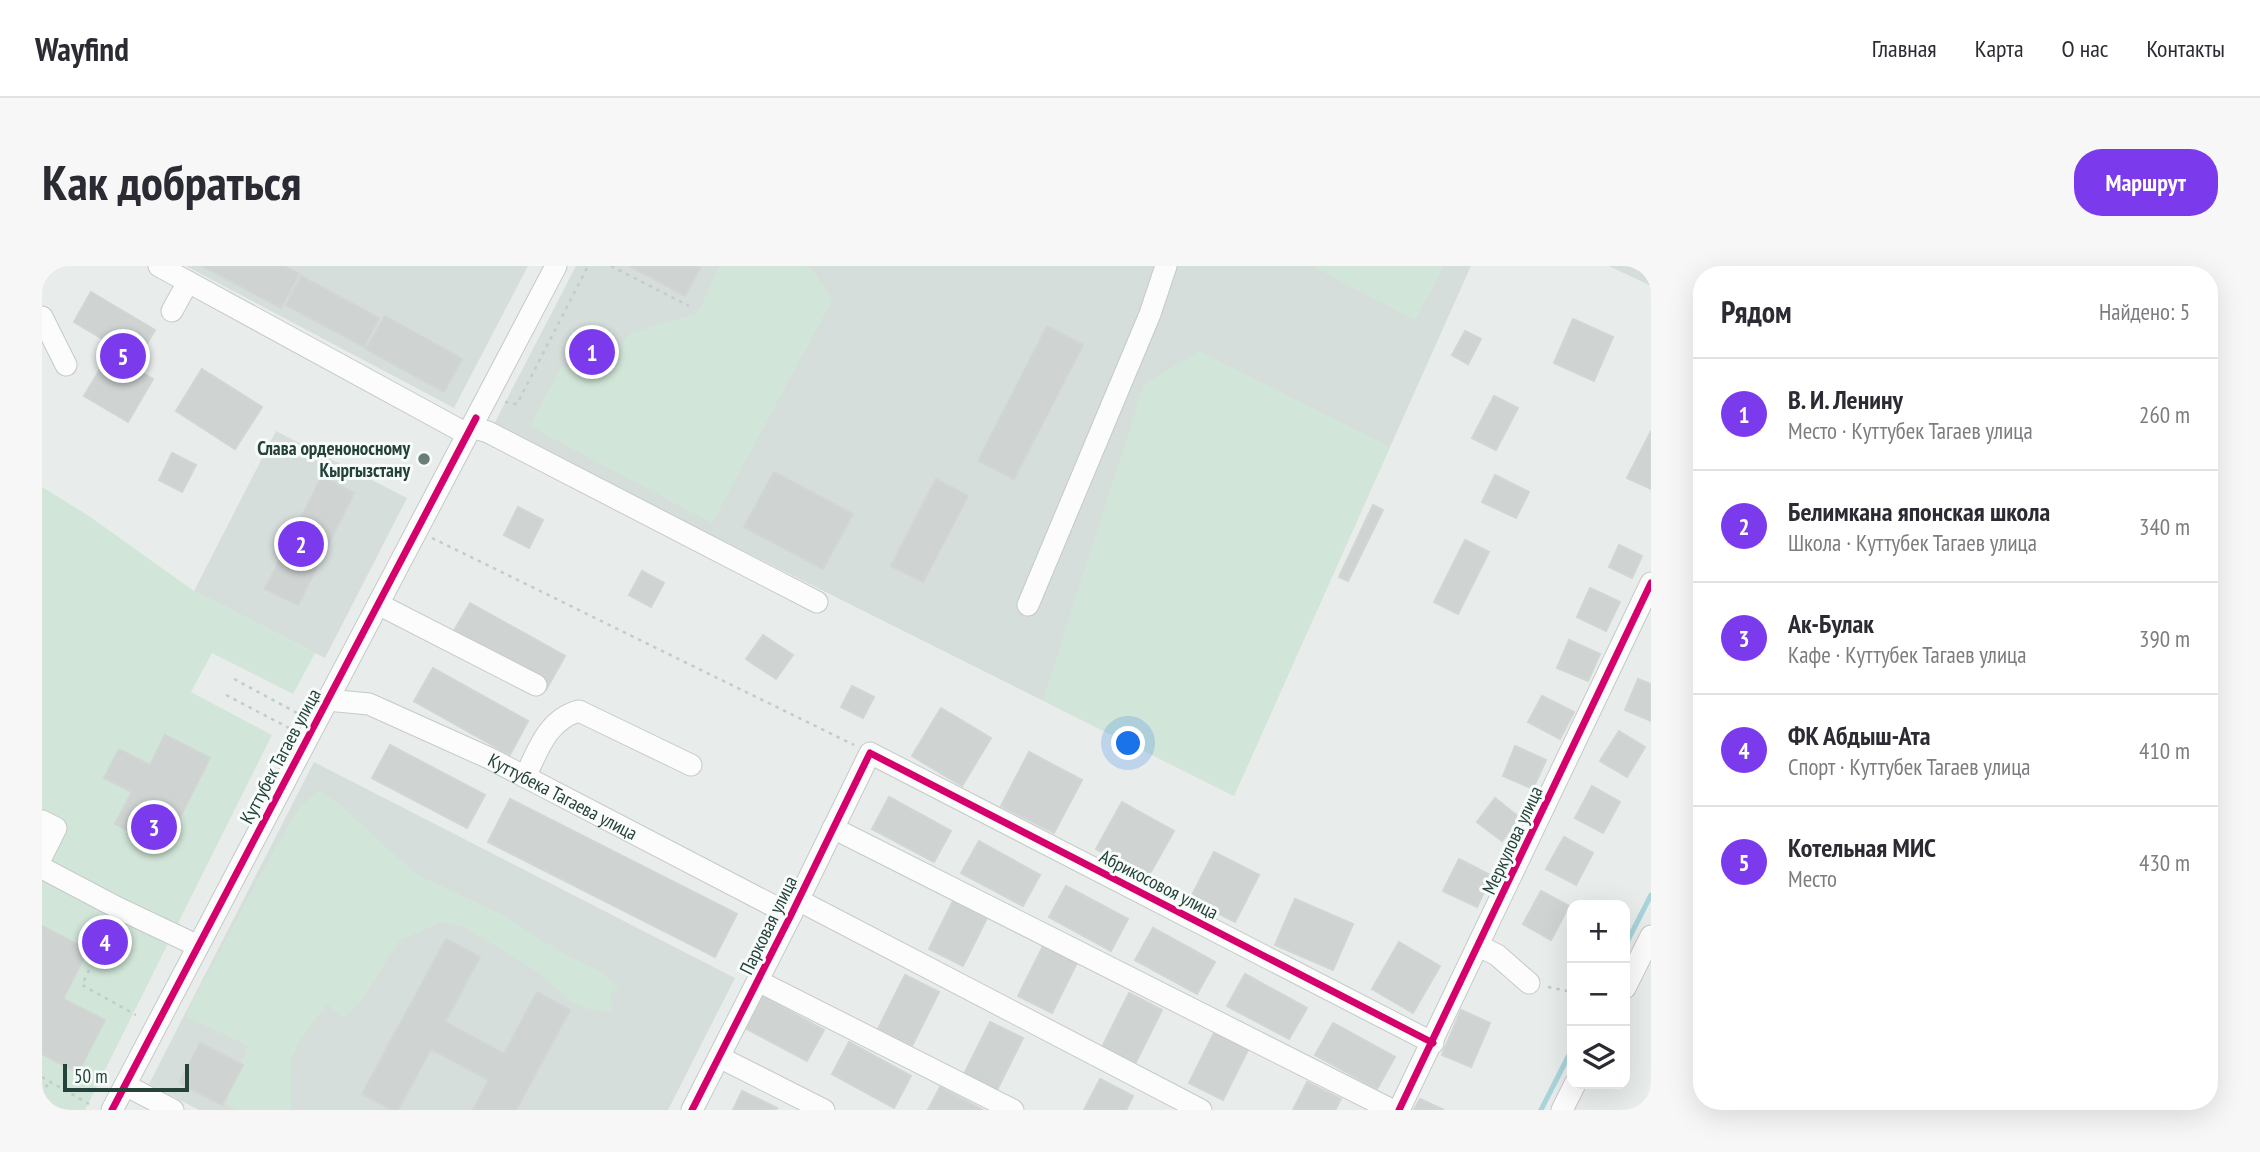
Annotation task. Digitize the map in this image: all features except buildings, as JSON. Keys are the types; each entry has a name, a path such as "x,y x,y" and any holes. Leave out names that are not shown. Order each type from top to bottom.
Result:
{"street":[{"path":"159,266 817,602"},
{"name":"Куттубек Тагаев улица","path":"112,1110 556,266"},
{"path":"1028,605 1150,314 1166,266"},
{"path":"172,311 188,282"},
{"path":"42,317 66,365"},
{"name":"Меркулова улица","path":"1399,1110 1651,583"},
{"path":"378,604 536,685"},
{"name":"Куттубека Тагаева улица","path":"327,700 369,704 794,908"},
{"path":"525,777 544,736 565,715 579,711 691,765"},
{"name":"Парковая улица","path":"692,1110 870,753"},
{"name":"Абрикосовоя улица","path":"870,753 1433,1043"},
{"path":"42,821 56,828 42,856"},
{"path":"833,828 1392,1110"},
{"path":"42,868 198,946"},
{"name":"Парковая улица","path":"794,908 1201,1110"},
{"path":"1630,978 1651,936"},
{"path":"1479,946 1497,955 1529,983"},
{"path":"758,981 1013,1110"},
{"path":"719,1057 824,1110"},
{"path":"125,1085 173,1110"},
{"path":"1562,1110 1572,1089"}],"path":[{"path":"487,398 517,404 588,266"},
{"path":"611,266 689,306"},
{"path":"417,531 870,753"},
{"path":"226,695 307,738"},
{"path":"118,908 82,985 136,1015"},
{"path":"1529,983 1567,991"},
{"path":"42,1077 89,1104"},
{"path":"42,1095 49,1082"}],"shaded area":[{"path":"186,266 528,266 454,408"},
{"path":"576,266 1471,266 1234,796 493,426"},
{"path":"1609,266 1651,266 1651,286"},
{"path":"276,431 407,498 325,658 194,591"},
{"path":"314,762 735,978 668,1110 199,1110 149,1084"}],"green space":[{"path":"719,266 803,266 812,269 832,300 712,523 530,426 562,366 596,376 631,333 698,313"},
{"path":"1312,266 1444,266 1415,320"},
{"path":"1199,351 1390,447 1234,796 1043,700 1144,385"},
{"path":"42,487 89,516 194,591 315,653 293,694 212,653 191,692 272,735 85,1110 42,1110"},
{"path":"318,791 338,803 416,874 502,915 562,953 603,973 619,991 611,992 612,1012 591,1010 571,1001 538,972 463,926 441,922 399,941 360,1002 343,1018 327,1004 300,1039 291,1059 291,1110 238,1110 226,1104 248,1046 185,1016 276,847 300,807"}],"waterway":[{"path":"1630,936 1651,895"},
{"path":"1541,1110 1567,1059"}],"cycle path":[{"path":"112,1110 476,418"},
{"path":"1399,1110 1651,583"},
{"path":"692,1110 870,753 1433,1043"}],"place":[{"name":"В. И. Ленину","path":"592,352"},
{"name":"Котельная МИС","path":"123,356"},
{"name":"Слава орденоносному Кыргызстану","path":"424,459"},
{"name":"Белимкана японская школа","path":"301,544"},
{"name":"Ак-Булак","path":"154,827"},
{"name":"ФК Абдыш-Ата","path":"105,942"}]}
